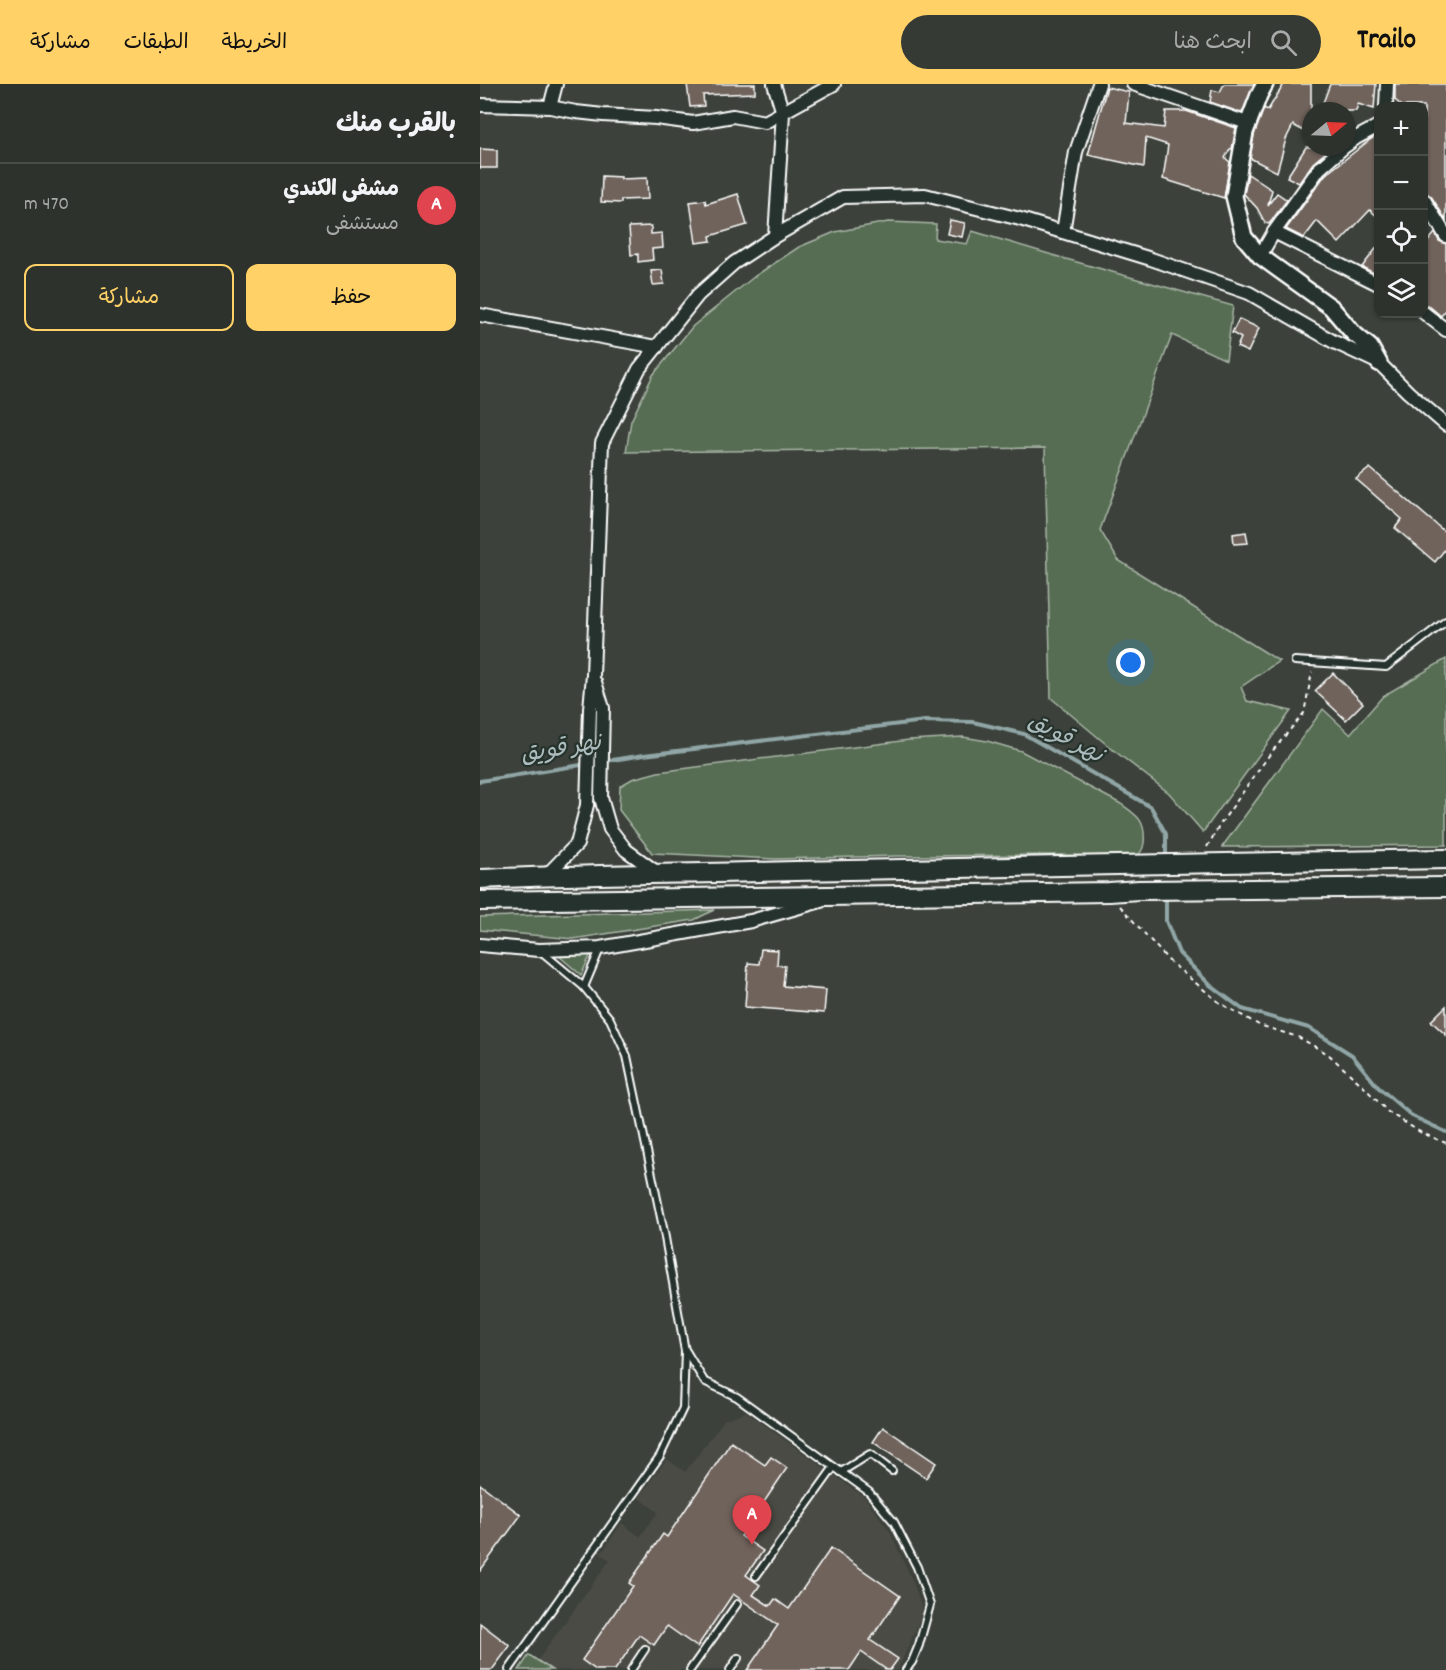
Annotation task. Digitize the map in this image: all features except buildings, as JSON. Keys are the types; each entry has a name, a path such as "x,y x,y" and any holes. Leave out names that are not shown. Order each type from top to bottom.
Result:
{"main road":[{"path":"480,879 1201,861 1446,859"},
{"path":"480,901 1446,887"}],"street":[{"path":"550,106 556,84"},
{"path":"774,84 783,113 775,236"},
{"path":"480,105 550,106 585,113 693,123 732,116 765,122 834,84"},
{"path":"1063,232 1076,152 1099,84"},
{"path":"1133,84 1250,124"},
{"path":"1265,84 1245,132 1234,196 1244,237 1260,256 1331,307 1353,333 1370,347 1379,363 1446,425"},
{"path":"1386,102 1387,84"},
{"path":"1356,138 1374,128"},
{"path":"1260,256 1274,232 1319,169 1334,156"},
{"path":"546,876 576,844 587,805 602,443 639,369 698,295 734,263 775,236 843,197 925,195 1063,232 1249,293 1334,342 1379,363"},
{"path":"1428,207 1446,236"},
{"path":"1274,232 1374,282"},
{"path":"480,315 657,347"},
{"path":"1428,317 1446,330"},
{"path":"593,675 603,708 601,798 610,829 626,850 659,875"},
{"path":"480,945 539,950 600,948 751,921 839,896"}],"lane":[{"path":"1295,661 1386,667 1446,621"},
{"path":"584,987 600,948"},
{"path":"509,1670 660,1456 683,1408 685,1351 664,1232 627,1056 610,1019 584,987 539,950"},
{"path":"685,1351 704,1381 737,1397 869,1492 894,1522 917,1567 930,1605 919,1645 906,1670"},
{"path":"841,1472 870,1454 892,1471"},
{"path":"756,1576 834,1467"},
{"path":"690,1670 737,1604"},
{"path":"631,1670 645,1649"},
{"path":"730,1670 738,1658"},
{"path":"912,1662 913,1670"}],"path":[{"path":"1201,861 1221,823 1270,754 1304,713 1314,662"},
{"path":"1109,892 1130,919 1169,961 1221,1004 1259,1025 1298,1037 1328,1054 1388,1113 1420,1132 1446,1143"}],"shaded area":[{"path":"746,1412 864,1497 889,1530 913,1582 923,1612 898,1670 552,1670 538,1660 610,1560 601,1554 622,1523 640,1537 658,1512 639,1498 667,1459 685,1472 725,1419"}],"green space":[{"path":"888,222 936,224 935,239 967,244 972,231 1233,306 1226,360 1172,335 1100,530 1118,560 1279,661 1241,687 1247,701 1291,711 1203,832 1169,793 1051,698 1045,448 626,452 631,421 653,375 693,326 755,276 799,247 835,232"},
{"path":"1446,659 1446,845 1222,847 1323,709 1350,734 1383,696"},
{"path":"963,737 1021,751 1121,804 1142,824 1144,843 1141,852 1134,857 1060,855 775,859 652,853 619,810 620,786 632,779 658,772 909,740"},
{"path":"714,910 694,920 573,939 480,930 480,917"},
{"path":"591,954 581,975 558,955"},
{"path":"529,1655 552,1670 519,1670"}],"waterway":[{"name":"نهر قويق","path":"480,781 644,755 925,721 973,722 1024,734 1151,807 1166,834 1166,859"},
{"name":"نهر قويق","path":"1166,894 1166,921 1179,953 1210,985 1242,1009 1309,1028 1352,1055 1378,1087 1412,1116 1446,1132"}],"place":[{"name":"مشفى الكندي","path":"752,1545"}]}
